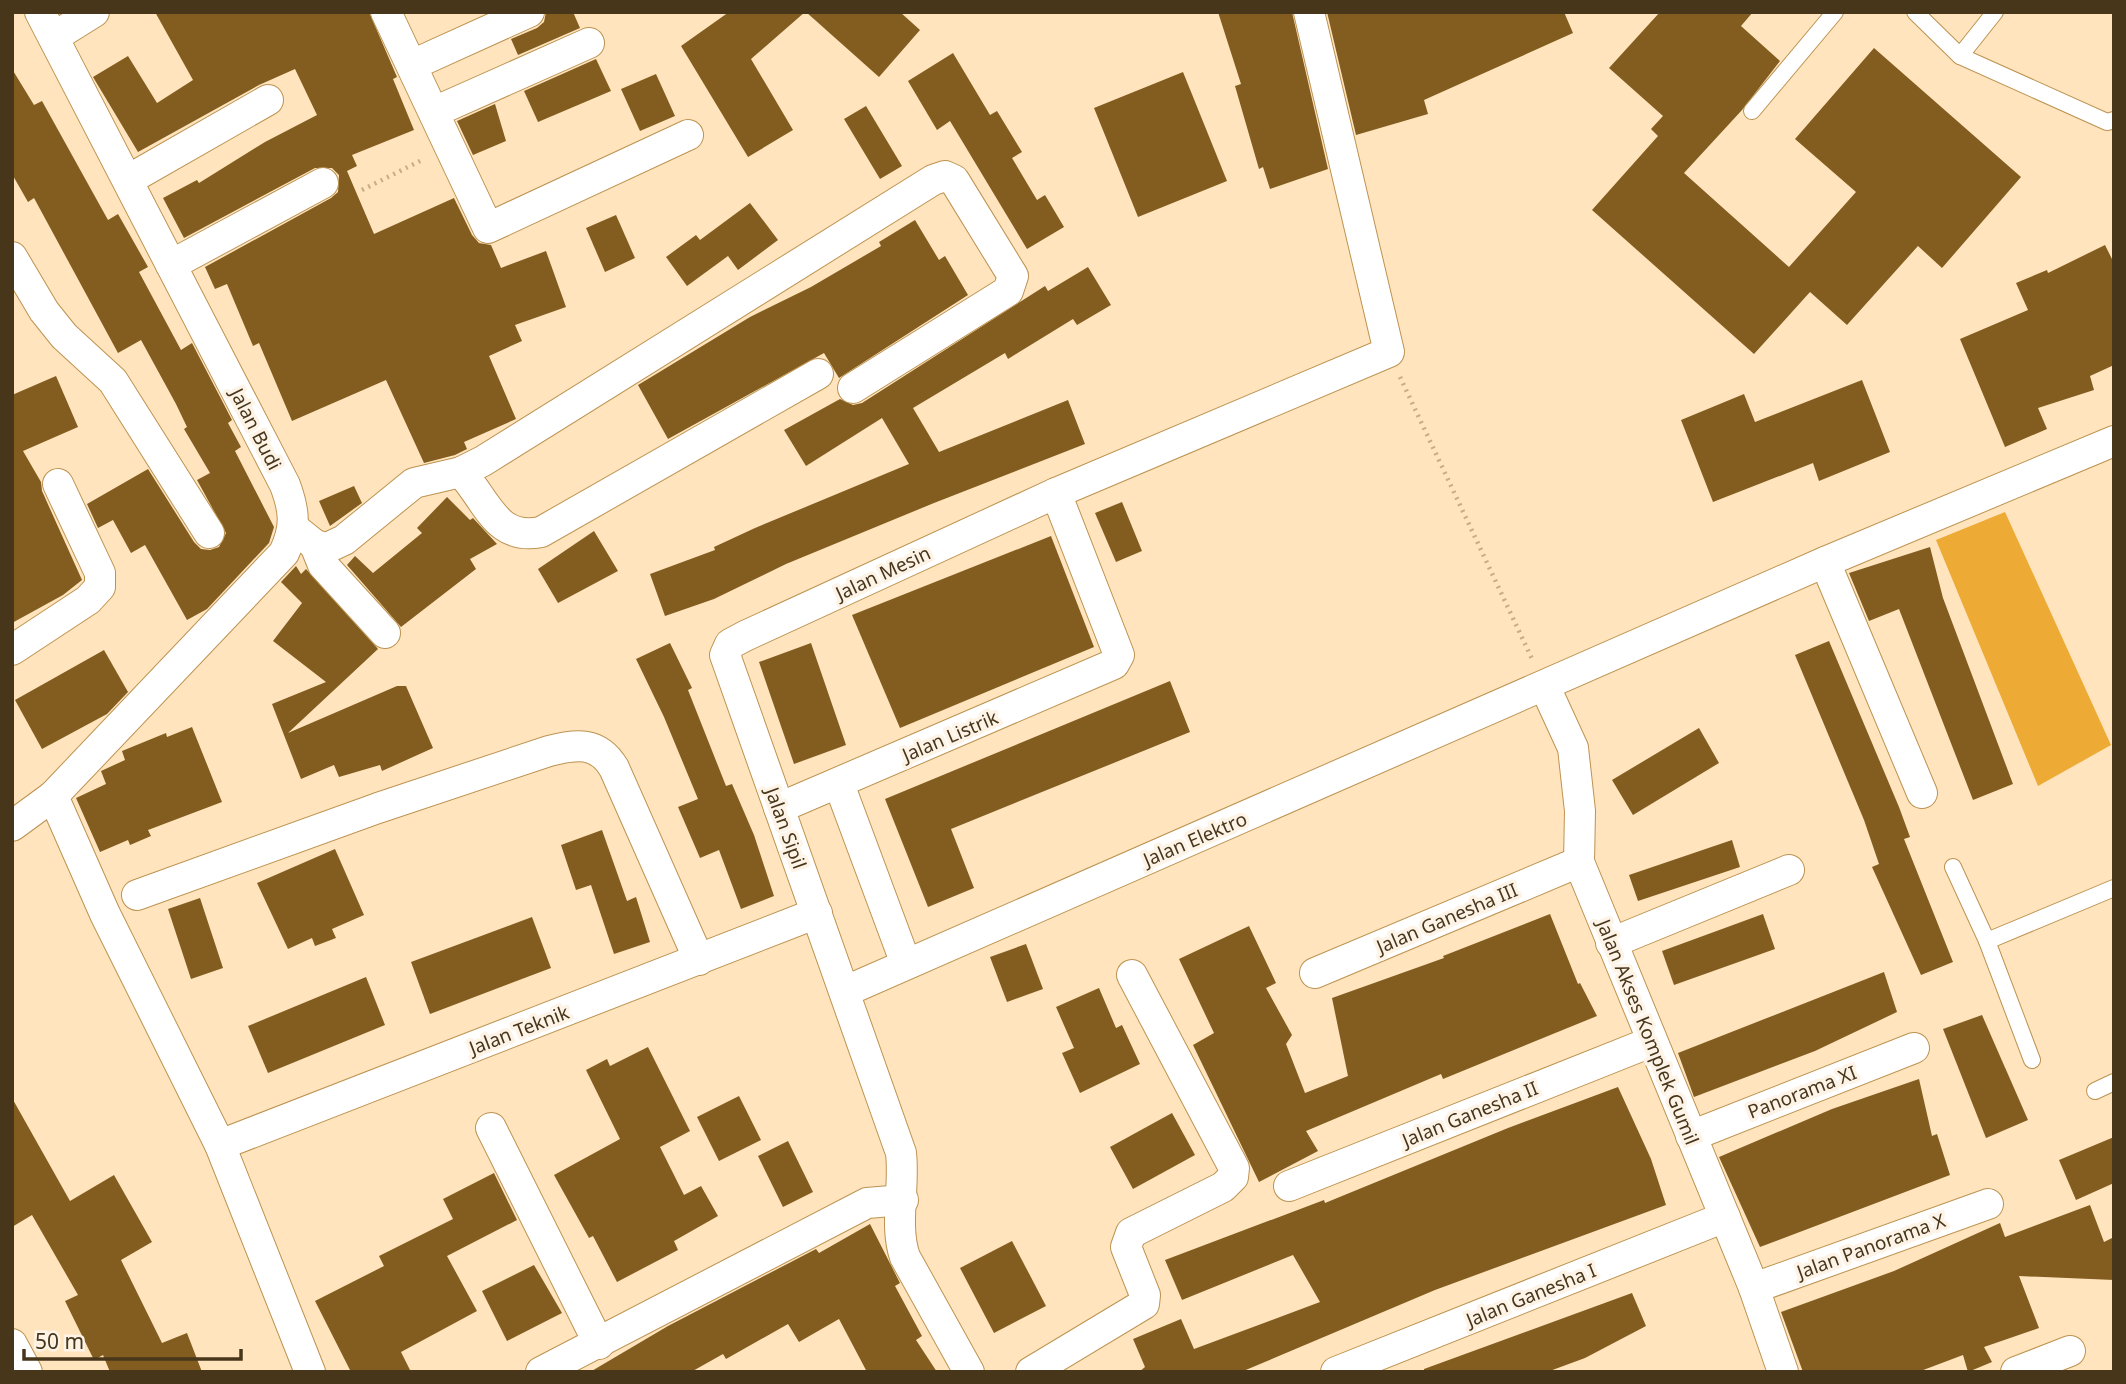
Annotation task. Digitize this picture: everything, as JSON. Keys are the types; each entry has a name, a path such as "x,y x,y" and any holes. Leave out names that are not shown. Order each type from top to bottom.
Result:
{"street":[{"path":"47,24 94,12"},
{"path":"386,12 488,228 688,135"},
{"path":"412,65 529,12"},
{"path":"1056,493 1388,352 1309,12"},
{"name":"Jalan Budi","path":"47,24 285,485 305,537"},
{"path":"434,112 589,43"},
{"path":"128,180 268,100"},
{"path":"305,537 327,548 344,540 414,482 461,472 933,180 945,176 954,180 1013,276 1008,291 853,388"},
{"path":"171,265 323,183"},
{"path":"12,257 44,312 64,336 113,381 209,533"},
{"path":"461,472 502,526 521,536 541,532 818,374"},
{"name":"Jalan Elektro","path":"846,991 1540,676 1825,562 2114,441"},
{"path":"12,650 88,600 100,587 100,573 58,484"},
{"name":"Jalan Listrik","path":"779,808 1109,668 1118,659 1056,493"},
{"name":"Jalan Mesin","path":"727,665 725,655 730,644 1056,493"},
{"path":"305,537 323,565 385,633"},
{"path":"12,826 53,796 284,553 305,537"},
{"path":"1825,562 1922,793"},
{"name":"Jalan Sipil","path":"727,665 846,991 901,1153 900,1243 905,1257 969,1372"},
{"name":"Jalan Akses Komplek Gumil","path":"1540,676 1573,748 1580,811 1579,862 1755,1289 1783,1372"},
{"path":"136,895 496,768 574,744 590,746 607,757 614,768 699,960"},
{"path":"839,784 906,964"},
{"path":"53,796 105,914 220,1145 310,1372"},
{"name":"Jalan Ganesha III","path":"1315,973 1579,862"},
{"path":"1611,943 1789,870"},
{"name":"Jalan Teknik","path":"220,1145 817,914"},
{"path":"1031,1372 1144,1304 1145,1295 1126,1247 1131,1233 1223,1187 1233,1177 1234,1168 1132,975"},
{"name":"Jalan Ganesha II","path":"1289,1186 1651,1042"},
{"name":"Panorama XI","path":"1691,1136 1914,1048"},
{"path":"491,1128 599,1344"},
{"path":"541,1372 867,1203 902,1200"},
{"name":"Jalan Panorama X","path":"1755,1289 1988,1204"},
{"name":"Jalan Ganesha I","path":"1336,1372 1725,1217"},
{"path":"12,1344 27,1372"},
{"path":"2016,1372 2070,1351"}],"lane":[{"path":"1752,111 1835,12"},
{"path":"1915,12 1960,56 2107,122 2114,120"},
{"path":"1960,56 1995,12"},
{"path":"1953,867 1987,941 2032,1060"},
{"path":"1987,941 2114,888"},
{"path":"2095,1091 2114,1082"}],"path":[{"path":"362,190 450,146"},
{"path":"1388,352 1540,676"}],"shaded area":[{"path":"2005,512 2111,745 2038,786 1936,540"}],"building":[{"path":"155,12 369,12 397,77 393,79 414,130 352,155 357,166 347,171 374,234 454,198 472,235 479,243 491,245 501,268 546,251 566,307 515,325 522,341 489,356 516,419 464,442 467,449 455,455 424,463 386,380 292,421 259,343 253,346 227,284 215,289 205,267 331,198 338,192 339,175 332,168 315,168 184,238 163,198 197,180 199,183 265,142 317,115 295,69 259,85 138,152 93,77 128,56 157,103 193,80"},
{"path":"546,12 573,12 580,28 518,55 511,39 537,28 544,22"},
{"path":"729,12 805,12 751,59 793,130 748,157 681,46"},
{"path":"806,12 900,12 920,30 879,77"},
{"path":"1218,12 1292,12 1328,169 1270,189 1263,167 1259,169 1235,86 1241,84"},
{"path":"1327,12 1564,12 1573,33 1424,100 1428,114 1356,135"},
{"path":"1660,12 1753,12 1741,26 1780,61 1742,110 1684,173 1789,267 1856,192 1795,139 1874,48 2021,177 1942,268 1918,246 1847,325 1810,292 1754,354 1592,210 1658,136 1651,129 1663,116 1609,68"},
{"path":"953,53 990,115 997,111 1022,152 1012,158 1037,200 1045,195 1064,227 1027,249 950,121 937,130 908,81"},
{"path":"596,59 611,91 538,122 524,91"},
{"path":"12,69 34,105 42,101 108,220 118,214 148,267 139,272 181,350 192,343 232,420 228,423 241,447 235,451 274,527 269,543 207,609 187,620 145,545 131,553 113,520 98,528 87,504 148,469 194,542 201,549 210,550 219,547 226,533 197,480 210,473 184,429 187,427 176,404 141,340 118,353 34,198 28,202 12,174"},
{"path":"1183,72 1227,181 1138,217 1094,108"},
{"path":"656,74 675,116 640,131 621,89"},
{"path":"495,104 506,141 473,155 457,121"},
{"path":"866,106 902,166 880,179 844,119"},
{"path":"750,203 778,240 738,270 728,256 687,286 666,257 696,235 700,240"},
{"path":"616,215 635,258 605,272 586,228"},
{"path":"915,220 939,260 945,256 968,295 839,378 824,353 668,439 638,385 750,317 811,287 881,246 879,242"},
{"path":"2105,245 2114,263 2114,365 2090,376 2094,390 2038,408 2047,429 2005,447 1960,339 2028,310 2016,283 2047,270 2048,273"},
{"path":"1088,267 1111,305 1077,325 1073,319 1008,359 1005,353 913,408 939,452 1068,400 1085,444 786,564 714,599 665,616 650,574 715,550 714,547 755,528 909,464 882,418 806,466 784,430 840,399 853,405 862,403 1045,286 1048,291"},
{"path":"56,376 78,427 23,451 41,482 42,491 82,580 63,595 12,623 12,395"},
{"path":"1862,380 1890,452 1819,481 1813,463 1713,502 1681,420 1744,394 1755,422"},
{"path":"354,486 362,503 330,526 319,501"},
{"path":"447,497 470,520 473,518 497,544 470,559 476,569 401,627 347,565 355,556 373,573 422,533 417,528"},
{"path":"1122,502 1142,551 1116,562 1095,513"},
{"path":"594,531 618,571 558,603 538,569"},
{"path":"1051,536 1094,647 900,728 852,615"},
{"path":"1930,547 1943,598 2013,784 1973,800 1899,609 1869,621 1849,573"},
{"path":"296,566 301,574 306,569 378,649 288,733 397,686 406,686 433,748 382,771 380,765 339,777 334,765 301,779 272,704 326,682 273,641 302,603 281,582"},
{"path":"1829,641 1899,807 1910,837 1904,839 1953,962 1921,975 1872,867 1879,864 1864,820 1795,655"},
{"path":"670,643 692,688 688,690 726,786 732,784 754,835 774,896 741,909 719,850 700,858 678,807 698,799 664,717 636,659"},
{"path":"811,643 846,745 794,764 759,662"},
{"path":"104,650 128,692 107,714 42,749 15,700"},
{"path":"1170,681 1190,732 951,829 974,888 928,907 885,799"},
{"path":"192,727 222,802 148,830 151,836 130,845 128,840 100,852 76,798 106,784 101,771 125,760 122,751 166,733 167,737"},
{"path":"1699,728 1719,763 1633,815 1612,780"},
{"path":"602,830 627,901 636,897 650,942 614,954 591,885 576,890 561,845"},
{"path":"1732,840 1740,867 1638,901 1629,875"},
{"path":"335,849 364,915 332,929 336,938 315,946 312,938 288,949 257,883"},
{"path":"200,898 223,968 191,979 168,909"},
{"path":"1550,914 1578,984 1580,983 1597,1016 1443,1079 1441,1074 1306,1131 1318,1151 1259,1182 1193,1045 1214,1033 1179,959 1249,926 1276,983 1266,988 1292,1035 1286,1044 1305,1093 1348,1076 1332,998 1444,958 1443,956"},
{"path":"1763,914 1775,949 1674,985 1662,951"},
{"path":"532,917 551,968 430,1014 411,962"},
{"path":"1026,944 1043,989 1007,1002 990,957"},
{"path":"1884,972 1897,1012 1815,1051 1694,1097 1678,1053"},
{"path":"366,977 385,1025 268,1073 248,1026"},
{"path":"1099,988 1116,1028 1122,1025 1140,1064 1080,1093 1062,1053 1074,1048 1056,1007"},
{"path":"1982,1015 2028,1120 1986,1138 1943,1029"},
{"path":"648,1047 690,1131 660,1147 684,1195 701,1186 718,1216 674,1241 678,1250 617,1282 593,1236 589,1238 554,1175 620,1139 586,1070 607,1059 610,1066"},
{"path":"1919,1079 1932,1136 1937,1134 1950,1175 1760,1247 1719,1157 1832,1109"},
{"path":"1618,1087 1651,1159 1666,1205 1435,1290 1241,1372 1139,1372 1145,1367 1133,1339 1181,1319 1194,1349 1320,1302 1293,1255 1182,1300 1165,1260 1324,1200 1325,1203 1508,1128"},
{"path":"739,1096 761,1140 719,1161 697,1117"},
{"path":"12,1098 70,1201 114,1175 152,1242 121,1260 162,1343 187,1333 202,1372 110,1372 103,1355 94,1360 65,1301 78,1295 32,1215 12,1227"},
{"path":"1172,1113 1195,1155 1133,1189 1110,1147"},
{"path":"2114,1137 2114,1183 2076,1200 2059,1160"},
{"path":"788,1141 813,1192 783,1207 758,1156"},
{"path":"494,1173 517,1220 447,1256 477,1311 401,1352 411,1372 351,1372 315,1301 384,1266 379,1256 453,1219 443,1199"},
{"path":"2090,1205 2104,1242 2114,1237 2114,1280 2019,1276 2039,1328 1984,1347 1992,1362 1968,1372 1963,1355 1918,1372 1803,1372 1781,1312 1894,1271 2000,1223 2005,1237"},
{"path":"870,1224 900,1283 895,1286 922,1336 916,1340 937,1372 867,1372 839,1319 799,1342 788,1324 726,1359 723,1354 691,1372 590,1372 668,1326 816,1249 819,1253"},
{"path":"1012,1241 1046,1306 994,1333 960,1268"},
{"path":"534,1265 562,1313 507,1341 482,1291"},
{"path":"1632,1293 1646,1326 1585,1358 1547,1372 1424,1372 1424,1369"}]}
